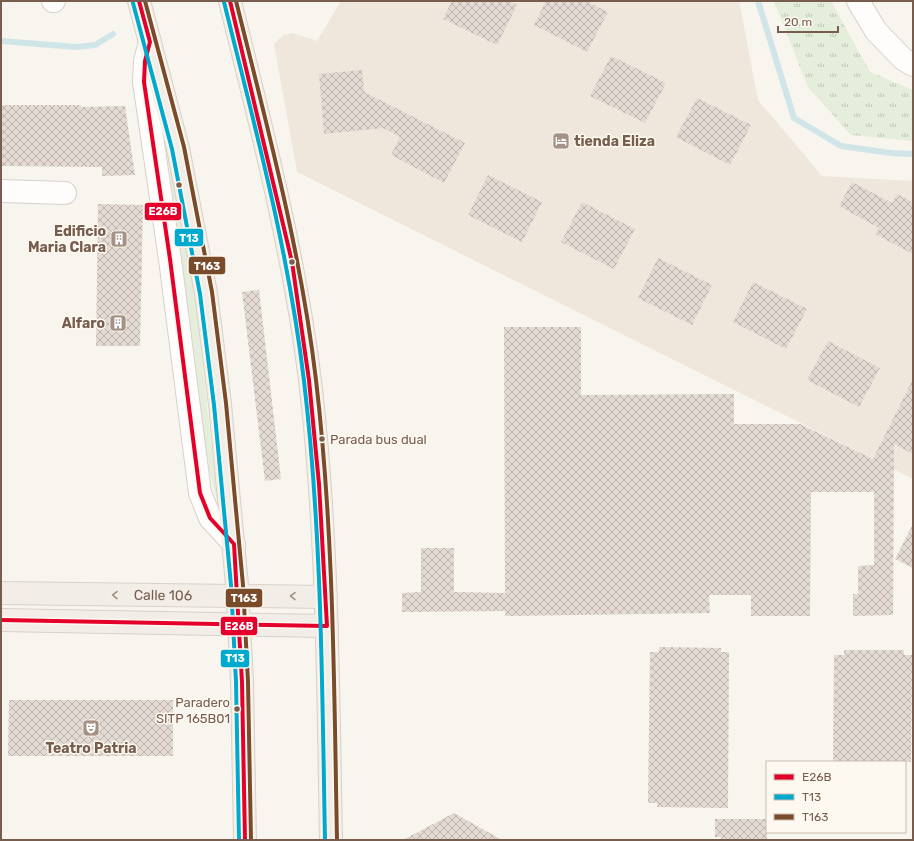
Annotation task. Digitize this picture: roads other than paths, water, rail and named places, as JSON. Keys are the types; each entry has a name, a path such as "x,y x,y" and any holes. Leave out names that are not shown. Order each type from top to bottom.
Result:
{"main road":[{"path":"139,1 178,148 206,292 220,404 238,596 245,840"},
{"path":"230,1 292,262 310,380 319,484 326,597 332,840"},
{"name":"Calle 106","path":"1,594 326,597"},
{"name":"Calle 106","path":"1,620 239,623 327,626"}],"street":[{"path":"858,1 876,30 903,59 913,65"},
{"path":"150,42 144,82 170,259 200,494 210,518 234,544"},
{"path":"1,191 64,193"}],"waterway":[{"path":"758,1 794,118 841,146 891,153 913,154"},
{"path":"1,41 76,47 95,45 113,34"}],"place":[{"name":"tienda Eliza","path":"561,141"},
{"name":"Edificio Maria Clara","path":"119,239"},
{"name":"Alfaro","path":"118,323"},
{"name":"Parada bus dual","path":"322,439"},
{"name":"Paradero SITP 165B01","path":"237,709"},
{"name":"Teatro Patria","path":"91,728"}]}
